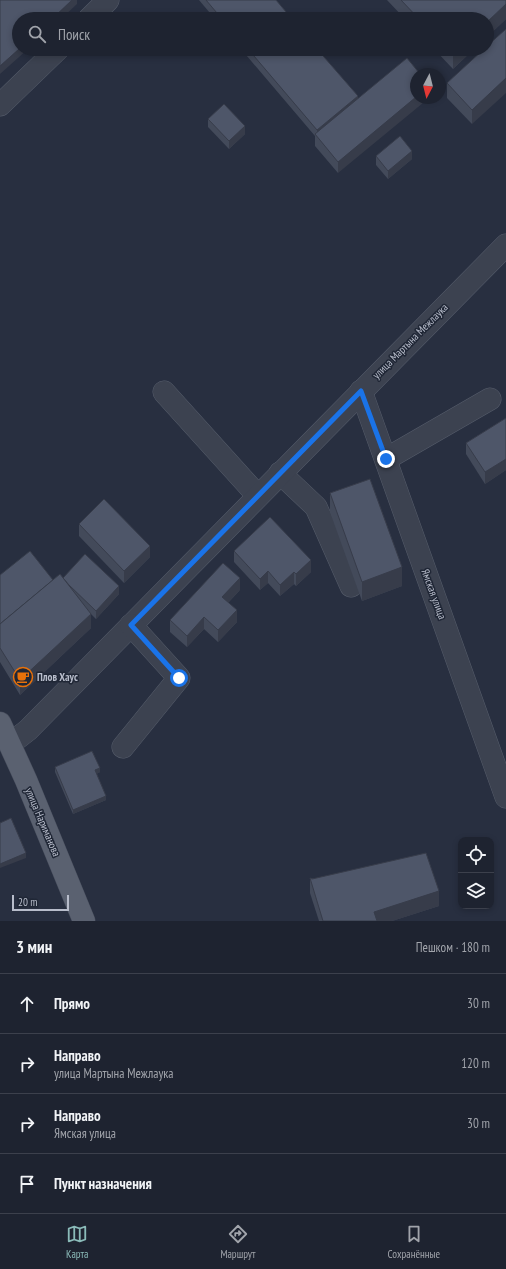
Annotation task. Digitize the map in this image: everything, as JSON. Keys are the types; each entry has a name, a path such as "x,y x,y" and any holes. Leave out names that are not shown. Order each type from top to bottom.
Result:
{"main road":[{"name":"улица Нариманова","path":"0,723 84,921"}],"street":[{"path":"96,12 108,0"},
{"path":"0,105 51,56"},
{"name":"улица Мартына Межлаука","path":"10,744 28,730 506,245"},
{"name":"Ямская улица","path":"361,391 506,796"},
{"path":"164,392 258,496"},
{"path":"386,459 490,399"},
{"path":"280,473 316,507 351,586"},
{"path":"123,747 179,678 131,625"}],"building":[{"path":"0,0 72,0 59,12 12,12 12,55 0,66"},
{"path":"206,0 276,0 286,12 216,12"},
{"path":"401,0 506,0 506,4 494,15 494,12 412,12"},
{"path":"506,29 506,78 472,110 447,83 476,56 494,56 494,40"},
{"path":"254,56 323,56 358,96 317,130"},
{"path":"407,58 415,68 410,68 410,102 338,162 315,134"},
{"path":"224,104 245,126 229,141 208,119"},
{"path":"400,136 412,151 388,171 376,156"},
{"path":"506,418 506,459 485,472 466,443"},
{"path":"370,479 402,567 362,582 330,493"},
{"path":"104,499 150,546 124,571 79,524"},
{"path":"270,517 311,560 296,574 294,572 280,585 268,571 260,579 234,551"},
{"path":"30,551 53,580 0,624 0,575"},
{"path":"85,554 119,586 96,611 63,578"},
{"path":"223,563 240,578 222,597 237,610 218,630 204,617 187,636 170,620"},
{"path":"60,574 91,614 20,680 0,648 0,624"},
{"path":"92,751 100,768 95,770 106,796 73,810 55,767"},
{"path":"11,818 26,853 0,864 0,823"},
{"path":"426,853 439,891 374,912 377,921 323,921 310,878 312,879"}],"place":[{"name":"Плов Хаус","path":"23,677"}],"route":[{"path":"179,678 131,625 361,391 386,459"}]}
